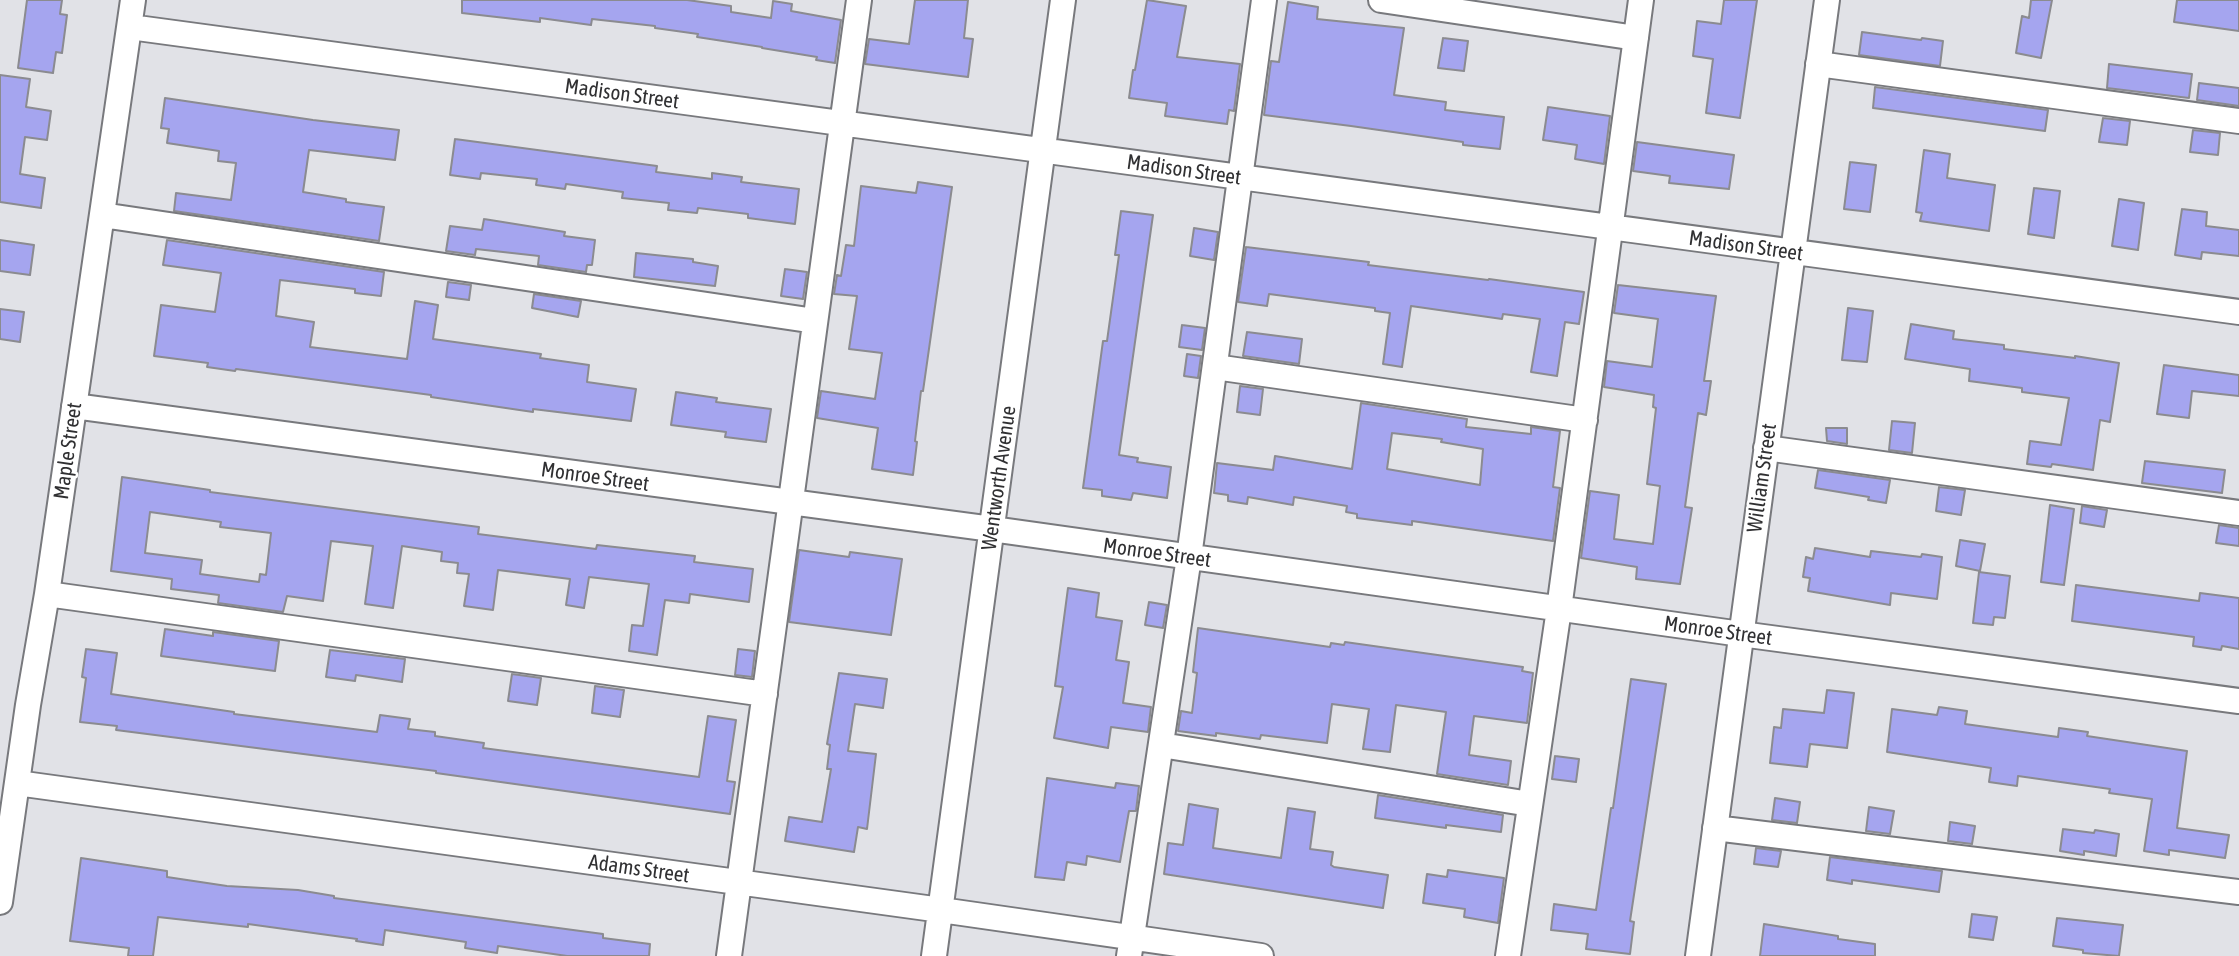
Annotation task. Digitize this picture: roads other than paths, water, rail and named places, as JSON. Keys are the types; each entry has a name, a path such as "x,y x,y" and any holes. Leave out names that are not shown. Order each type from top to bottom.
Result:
{"street":[{"name":"Maple Street","path":"0,902 134,0"},
{"path":"729,956 859,0"},
{"name":"Wentworth Avenue","path":"934,956 1063,0"},
{"path":"1130,947 1189,557 1264,0"},
{"path":"1381,0 1636,38"},
{"path":"1508,956 1559,609 1641,0"},
{"name":"William Street","path":"1698,956 1827,0"},
{"name":"Madison Street","path":"130,27 2239,312"},
{"path":"1818,64 2239,121"},
{"path":"102,215 815,321"},
{"path":"1214,367 1585,420"},
{"name":"Monroe Street","path":"74,406 2239,701"},
{"path":"1766,448 2239,513"},
{"path":"47,594 765,694"},
{"path":"1161,746 1530,804"},
{"name":"Adams Street","path":"17,783 941,910 1130,947 1261,956"},
{"path":"1715,828 2239,892"}]}
